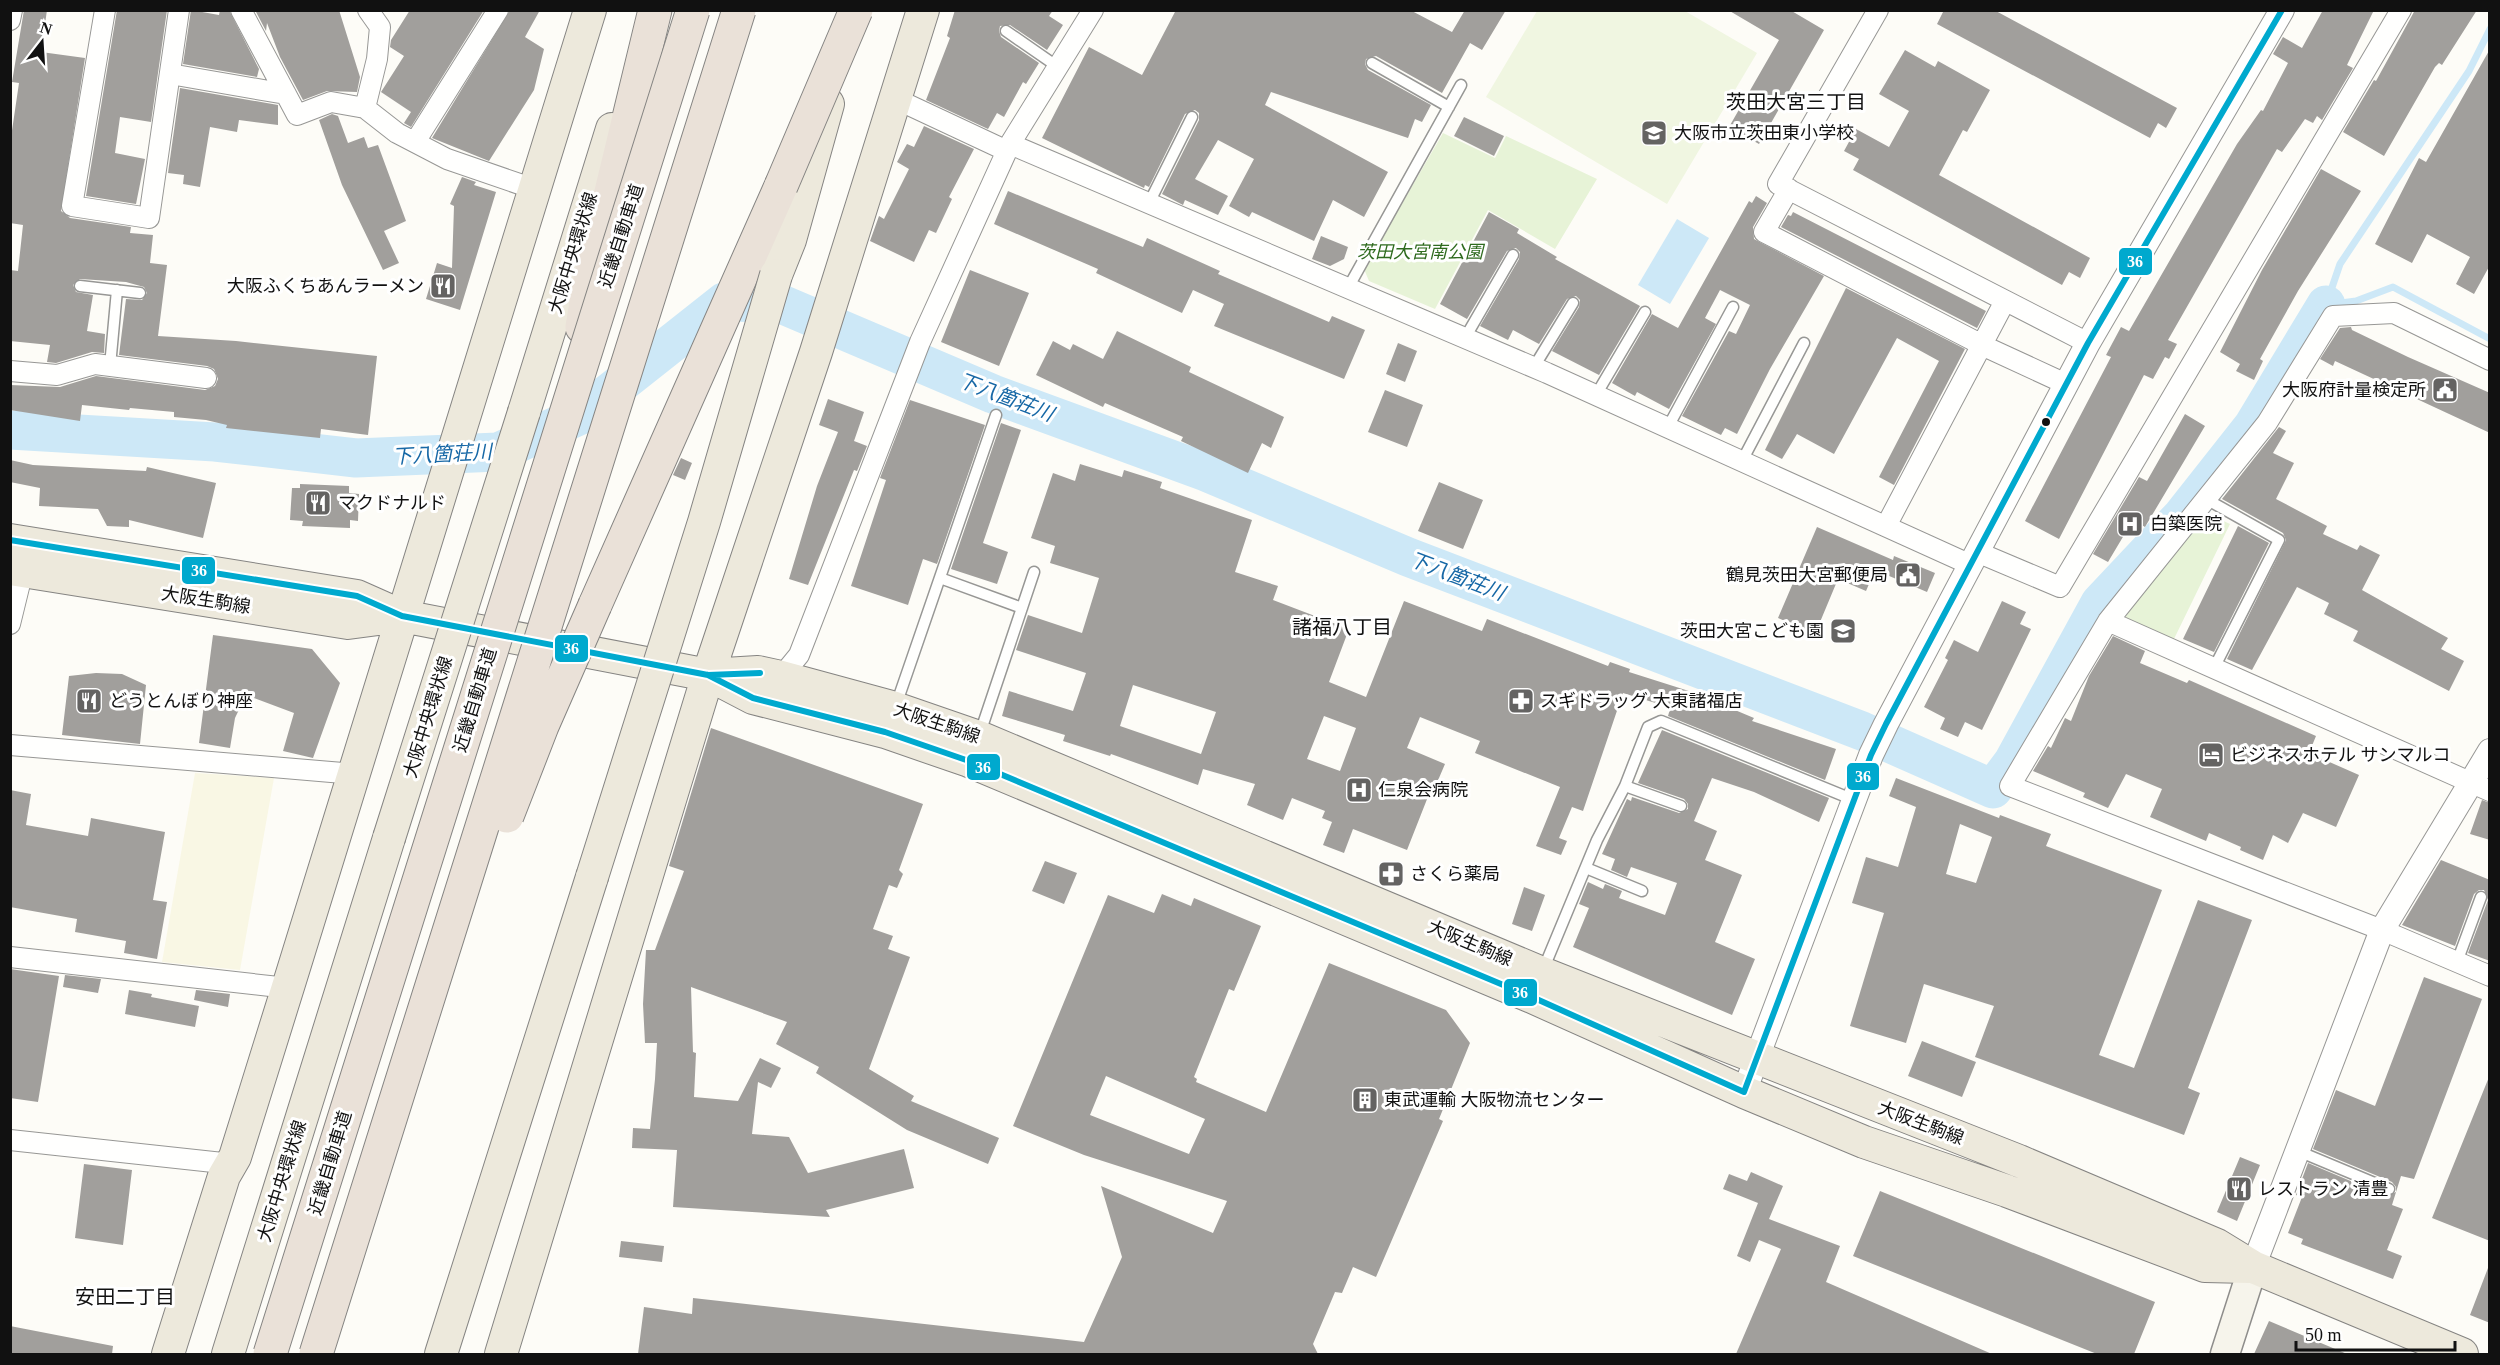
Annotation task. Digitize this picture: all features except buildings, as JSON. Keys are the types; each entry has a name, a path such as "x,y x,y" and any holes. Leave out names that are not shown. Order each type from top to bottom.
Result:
{"highway":[{"path":"570,400 590,279 655,10"},
{"name":"近畿自動車道","path":"270,1354 693,10"},
{"path":"316,1354 739,10"},
{"path":"328,1316 377,1198 491,856 542,726 855,10"}],"main road":[{"path":"168,1354 224,1176 232,1164 288,988 454,444 590,10"},
{"name":"大阪中央環状線","path":"228,1354 649,10"},
{"path":"441,1354 704,522 776,275 790,240 855,10"},
{"path":"501,1354 708,675 816,352 923,10"},
{"name":"大阪生駒線","path":"10,540 357,596 402,616 708,675 758,672 895,708 979,737 1542,973 2052,1175 2217,1245 2253,1267 2462,1354"},
{"name":"大阪生駒線","path":"17,570 348,623 402,616"},
{"name":"大阪生駒線","path":"708,675 753,698 885,732 969,761 1532,997 1744,1092 1864,1142 2007,1191 2205,1266 2253,1267"},
{"path":"191,1354 198,1316 236,1179 232,1164"},
{"path":"2225,1354 2253,1267"},
{"path":"483,1354 525,1275"}],"street":[{"path":"10,20 12,10"},
{"path":"105,10 72,206 149,218 179,10"},
{"path":"241,10 297,115 331,102 365,108 396,133 447,159 534,189"},
{"path":"365,108 377,59 380,27 368,10"},
{"path":"415,142 498,10"},
{"path":"781,677 799,655 920,342 1008,147 1093,10"},
{"path":"1878,10 1778,184 2088,343"},
{"path":"1744,1092 1871,755 1886,724 2088,343 2282,10"},
{"path":"896,99 1008,147 1149,203 1534,367 1886,526 1974,559 2060,587 2401,10"},
{"path":"170,74 286,94"},
{"path":"1789,189 1764,232 1981,344 2066,384"},
{"path":"1886,526 2005,301"},
{"path":"2490,360 2394,313 2333,316 2267,423 2108,621 2010,786 2382,930 2490,976"},
{"path":"10,371 57,375 95,364 206,378"},
{"path":"10,624 17,570"},
{"path":"2108,621 2480,787"},
{"path":"10,745 355,774"},
{"path":"2253,1267 2382,930 2480,787 2490,751"},
{"path":"10,957 288,988"},
{"path":"10,1140 232,1164"}],"lane":[{"path":"1006,31 1058,67"},
{"path":"1372,63 1449,107"},
{"path":"1348,288 1461,85"},
{"path":"1149,203 1192,117"},
{"path":"1465,338 1513,255"},
{"path":"80,286 141,293"},
{"path":"110,366 117,290"},
{"path":"1534,367 1573,303"},
{"path":"1668,428 1733,308"},
{"path":"1596,395 1645,312"},
{"path":"1742,461 1804,343"},
{"path":"895,708 996,415"},
{"path":"2206,499 2279,540 2214,668"},
{"path":"979,737 1034,572"},
{"path":"940,578 1022,608"},
{"path":"1542,973 1586,868 1625,786 1648,727 1661,721 1854,800"},
{"path":"1625,786 1681,806"},
{"path":"1586,868 1642,891"},
{"path":"2457,962 2481,897"},
{"path":"2298,1151 2389,1189"}],"shaded area":[{"path":"195,773 274,778 240,970 162,962"}],"green space":[{"path":"1537,11 1685,11 1757,53 1667,204 1486,97"},
{"name":"茨田大宮南公園","path":"1443,133 1495,158 1506,136 1597,179 1555,249 1488,210 1435,309 1369,281 1364,269"},
{"path":"2206,513 2230,524 2173,641 2125,617"}],"water":[{"path":"1677,219 1709,238 1670,304 1638,285"}],"waterway":[{"path":"2490,29 2469,71 2340,264 2326,305 2356,301 2393,287 2490,339"},
{"name":"下八箇荘川","path":"10,430 215,442 356,458 498,452 581,415 724,302 779,303 993,394 1206,472 1408,557 1862,731 1993,789 2013,762 2100,603 2182,516 2253,426 2326,305"}],"transit line":[{"name":"36","path":"708,675 753,698 885,732 969,761 1532,997 1744,1092 1871,755 1886,724 2088,343 2282,10"},
{"name":"36","path":"10,540 357,596 402,616 708,675 760,673"}],"place":[{"name":"大阪市立茨田東小学校","path":"1654,133"},
{"name":"大阪ふくちあんラーメン","path":"443,286"},
{"name":"大阪府計量検定所","path":"2445,390"},
{"name":"マクドナルド","path":"318,503"},
{"name":"白築医院","path":"2130,524"},
{"name":"鶴見茨田大宮郵便局","path":"1908,575"},
{"name":"茨田大宮こども園","path":"1843,631"},
{"name":"どうとんぼり神座","path":"89,701"},
{"name":"スギドラッグ 大東諸福店","path":"1521,701"},
{"name":"ビジネスホテル サンマルコ","path":"2211,755"},
{"name":"仁泉会病院","path":"1359,790"},
{"name":"さくら薬局","path":"1391,874"},
{"name":"東武運輸 大阪物流センター","path":"1365,1100"},
{"name":"レストラン 清豊","path":"2239,1189"}],"district":[{"name":"茨田大宮三丁目","path":"1796,102"},
{"name":"諸福八丁目","path":"1342,627"},
{"name":"安田二丁目","path":"125,1297"}]}
